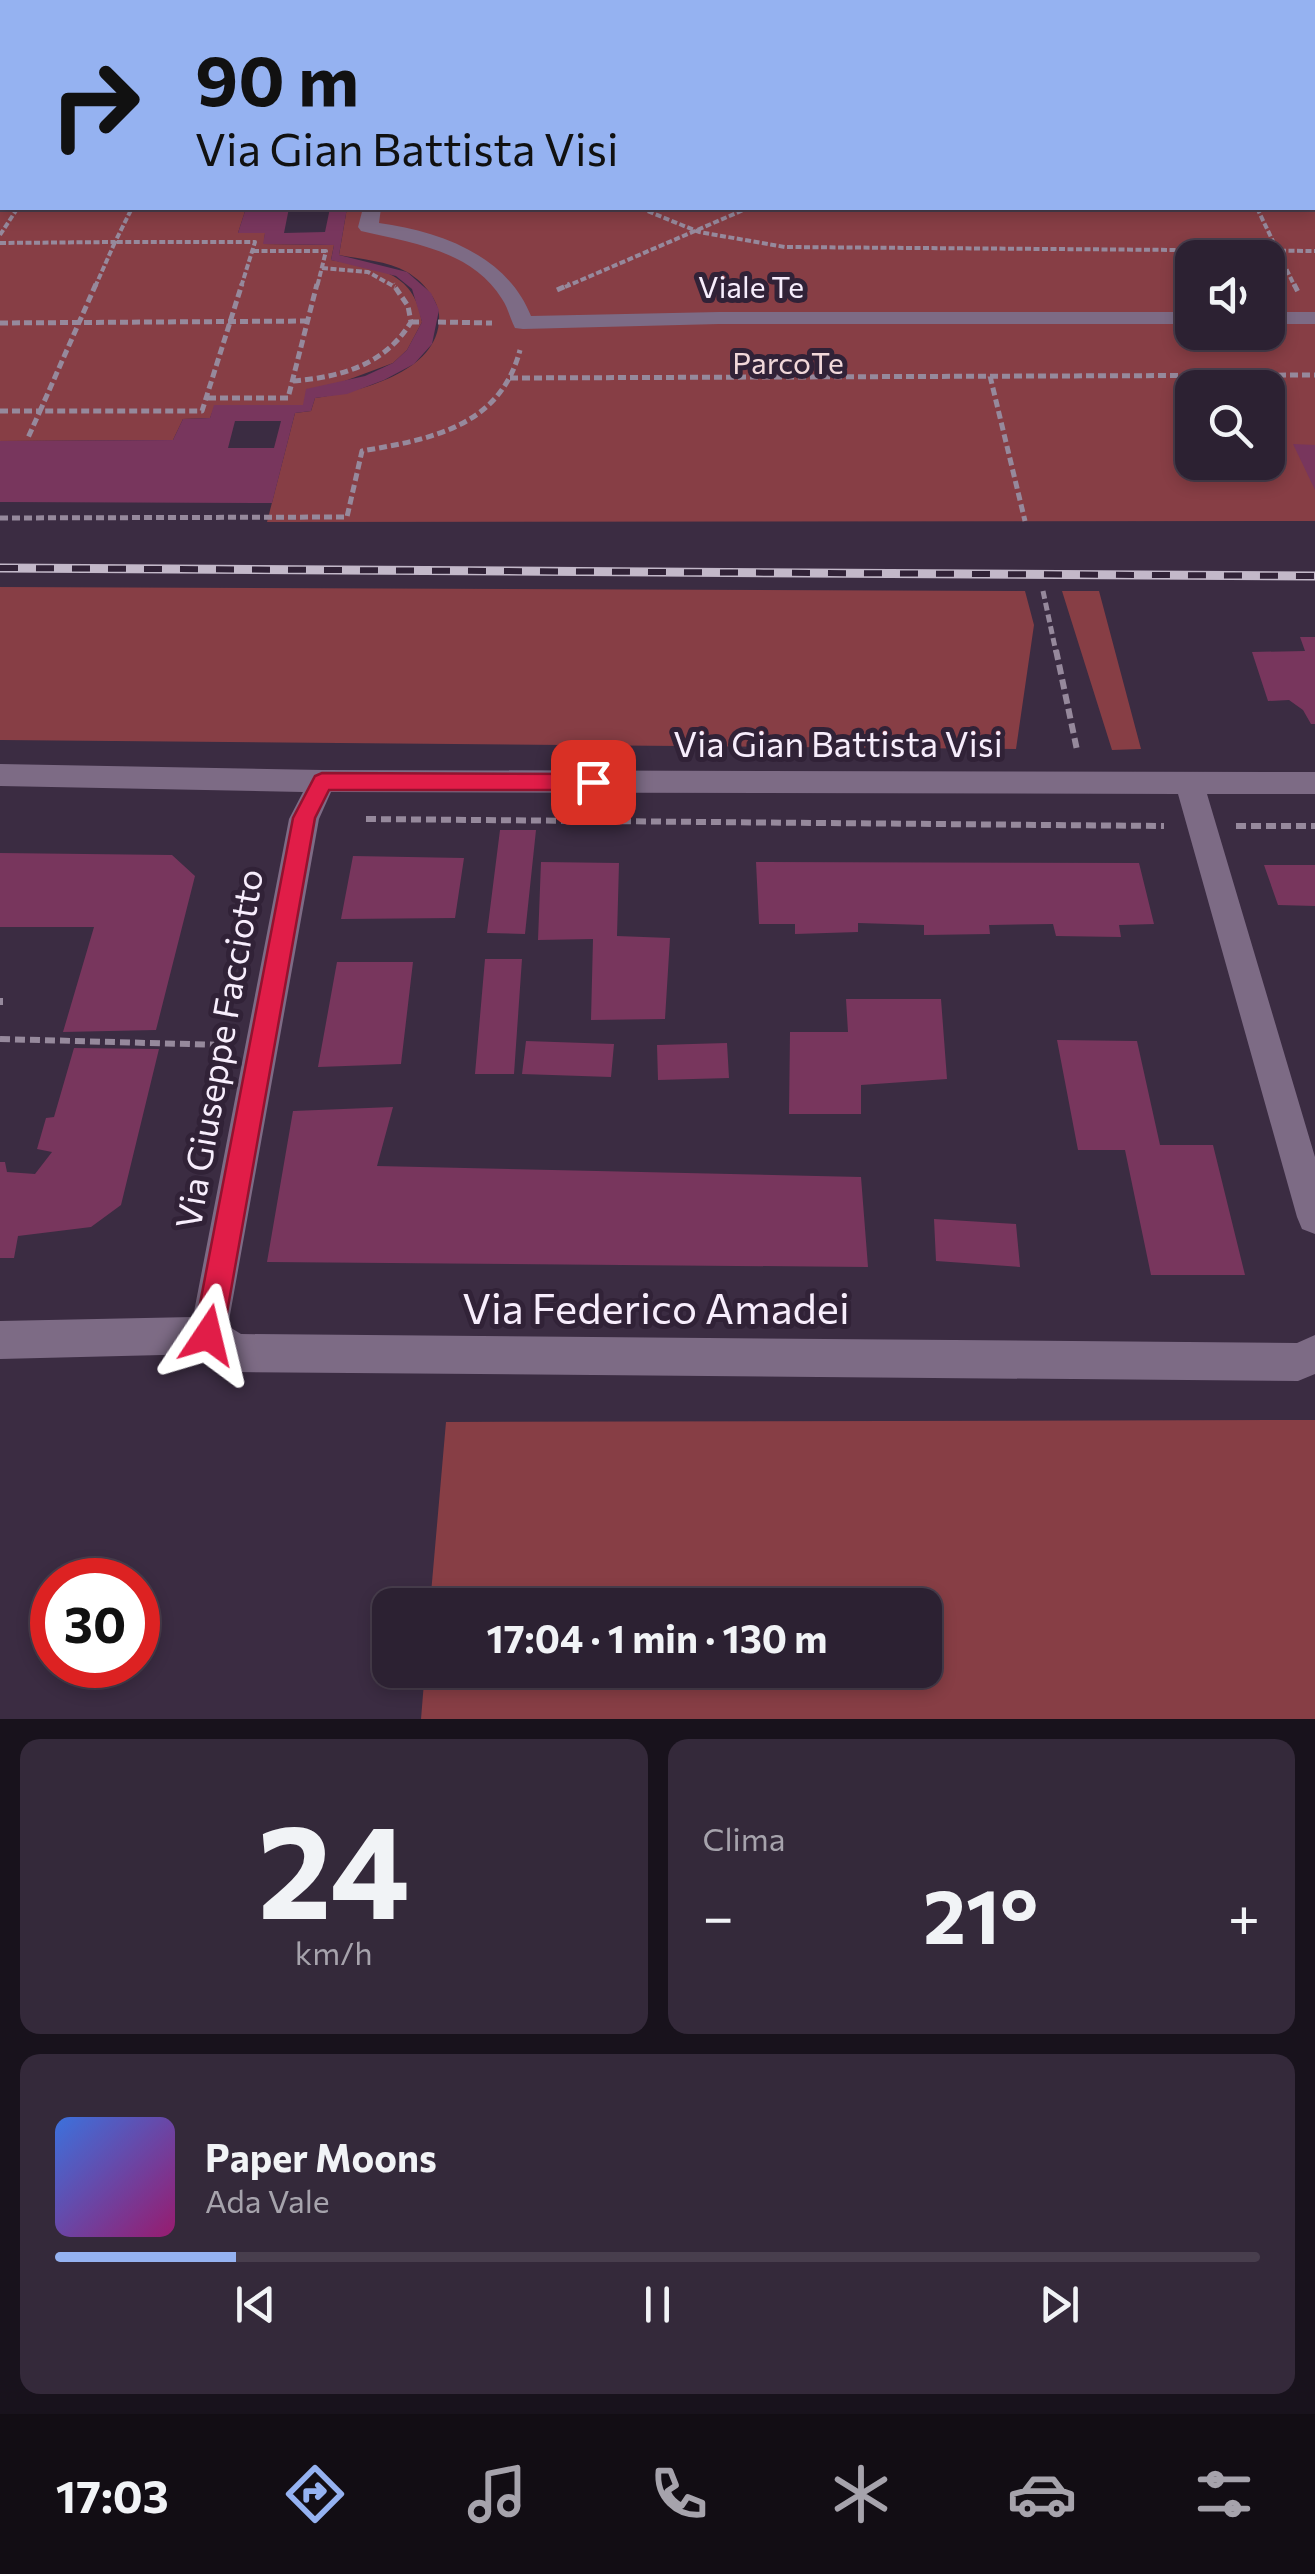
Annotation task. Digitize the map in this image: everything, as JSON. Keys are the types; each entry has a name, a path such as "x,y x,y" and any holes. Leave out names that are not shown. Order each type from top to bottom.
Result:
{"street":[{"path":"372,210 368,226 442,244 485,268 521,314"},
{"name":"Viale Te","path":"521,314 1175,318"},
{"path":"1285,318 1313,318"},
{"name":"Via Gian Battista Visi","path":"0,775 322,782 1315,783"},
{"name":"Via Giuseppe Facciotto","path":"208,1335 304,818 322,782"},
{"path":"1189,783 1315,1217"},
{"name":"Via Federico Amadei","path":"0,1340 208,1335 236,1353 1298,1362 1315,1354"}],"path":[{"path":"0,411 202,411 255,242 0,239 15,210"},
{"path":"27,440 131,210"},
{"path":"645,210 699,232 786,247 1175,251"},
{"path":"438,322 521,314 744,210"},
{"path":"1258,210 1272,240"},
{"path":"208,398 288,398 326,251 253,251"},
{"path":"1285,252 1315,251"},
{"path":"1285,265 1313,318"},
{"path":"292,381 332,375 370,363 397,345 411,322 406,299 389,279 352,269 322,268"},
{"path":"0,518 347,517 362,451 406,444 464,424 495,400 519,359 521,314"},
{"path":"0,323 309,321"},
{"path":"411,322 422,322"},
{"path":"510,378 1315,375"},
{"path":"990,376 1025,521"},
{"path":"1043,590 1078,754 1126,755 1145,826"},
{"path":"304,818 1315,826"},
{"path":"0,1039 262,1046"}],"green space":[{"path":"0,210 245,210 238,233 265,233 264,244 334,245 331,260 390,274 402,282 418,305 422,322 407,350 393,363 334,385 303,405 215,405 210,418 183,419 173,440 0,441"},
{"name":"ParcoTe","path":"347,210 1315,210 1315,521 267,522 295,413 311,411 315,398 353,391 395,376 427,351 437,334 439,314 432,295 407,272 339,255"},
{"path":"0,587 1025,591 1034,625 1016,749 0,740"},
{"path":"1062,591 1099,591 1141,749 1112,750"},
{"path":"1315,1420 1315,1719 421,1719 424,1688 942,1688 942,1588 431,1588 446,1422"}],"building":[{"path":"245,210 289,210 284,233 325,232 330,210 347,210 339,255 407,272 431,293 439,310 432,344 414,364 384,380 347,394 315,398 311,411 295,413 272,503 0,502 0,441 173,440 183,419 210,418 214,405 303,405 306,389 365,376 393,363 407,350 422,322 412,289 396,276 331,260 334,245 263,244 265,233 238,233","holes":["235,421 281,421 274,448 228,448"]},
{"path":"1293,444 1315,445 1315,490"},
{"path":"1300,637 1315,637 1315,724 1289,700 1268,701 1252,652 1305,651"},
{"path":"500,830 536,830 525,934 487,933"},
{"path":"0,853 172,855 195,876 156,1030 63,1032 94,927 0,927"},
{"path":"353,856 464,858 455,918 341,919"},
{"path":"541,862 619,863 617,936 670,938 665,1019 591,1020 593,939 538,940"},
{"path":"756,862 1139,863 1154,924 1119,925 1121,937 1056,936 1053,924 989,925 990,934 924,935 924,925 858,923 858,932 795,934 795,924 759,924"},
{"path":"1264,865 1315,865 1315,906 1278,905"},
{"path":"485,959 522,959 514,1074 475,1074"},
{"path":"337,962 413,962 401,1064 318,1067"},
{"path":"846,999 941,999 947,1079 861,1085 861,1114 789,1114 790,1032 848,1032"},
{"path":"1057,1040 1137,1041 1160,1145 1213,1145 1245,1275 1151,1275 1125,1150 1078,1150"},
{"path":"526,1041 614,1044 611,1077 522,1074"},
{"path":"727,1043 729,1078 658,1080 657,1045"},
{"path":"74,1048 159,1049 121,1205 91,1227 18,1236 14,1258 0,1258 0,1162 5,1162 7,1172 35,1174 52,1152 37,1149 46,1118 54,1117"},
{"path":"393,1107 377,1166 861,1177 868,1267 267,1262 293,1111"},
{"path":"934,1219 1016,1224 1020,1267 936,1261"}],"railway":[{"path":"0,568 1315,576"}],"route":[{"path":"208,1335 304,818 322,782 593,782"}]}
